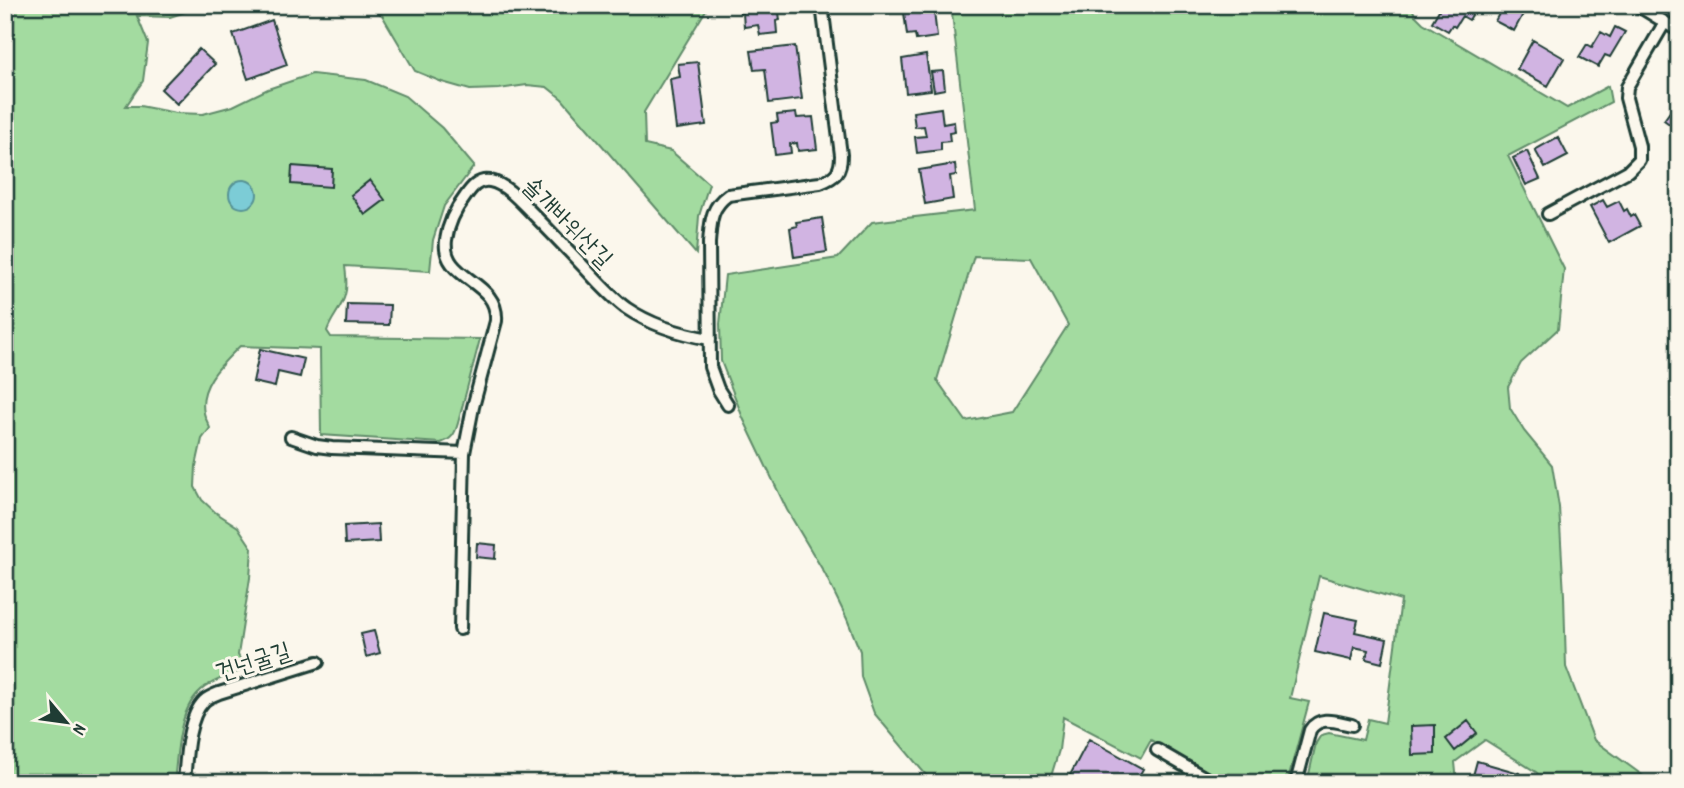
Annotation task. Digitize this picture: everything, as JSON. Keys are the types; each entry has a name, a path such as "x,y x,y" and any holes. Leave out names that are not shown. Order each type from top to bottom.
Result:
{"lane":[{"path":"728,405 710,367 710,223 713,211 728,195 820,183 838,173 841,155 822,5"},
{"path":"1637,5 1679,31"},
{"path":"1548,214 1628,171 1639,160 1639,146 1626,98 1627,87 1665,22"},
{"name":"솔개바위산길","path":"460,629 464,453 497,311 489,295 456,268 448,257 446,243 449,225 458,205 470,190 478,183 488,181 499,185 519,200 608,293 626,307 668,330 710,339"},
{"path":"291,436 317,446 332,448 464,453"},
{"name":"건넌굴길","path":"184,783 189,736 196,712 205,700 219,693 318,662"},
{"path":"1296,783 1310,730 1315,723 1322,720 1352,725"},
{"path":"1157,750 1214,783"}],"green space":[{"path":"5,5 206,5 170,17 137,16 148,43 143,81 126,106 203,114 233,106 268,89 312,74 366,80 405,96 442,128 474,166 444,206 433,240 430,271 345,266 345,295 327,331 331,337 480,339 457,427 450,438 441,443 321,435 320,349 240,346 208,384 203,403 204,415 210,428 202,439 195,487 202,500 238,527 252,548 238,655 245,669 210,684 191,702 178,742 174,783 5,783"},
{"path":"367,5 709,5 644,112 645,145 671,151 709,184 699,216 696,254 562,99 547,87 527,85 470,90 415,71 382,15"},
{"path":"951,5 1411,5 1415,15 1423,23 1567,108 1608,86 1611,102 1508,156 1564,269 1558,329 1521,363 1508,387 1510,408 1524,431 1552,465 1559,507 1566,667 1594,740 1653,783 1546,783 1536,772 1485,740 1455,762 1457,783 1307,783 1316,743 1321,735 1329,733 1363,740 1368,719 1385,723 1401,600 1319,576 1290,698 1309,702 1287,783 1228,783 1151,740 1141,758 1063,717 1059,750 1049,783 936,783 926,775 874,713 861,677 860,651 847,619 825,574 787,510 743,418 721,361 720,324 725,275 838,258 872,222 975,210","holes":["974,256 1031,258 1068,325 1012,412 966,421 937,380"]}],"water":[{"path":"243,180 253,184 257,194 253,204 243,208 233,204 229,194 233,184"}],"building":[{"path":"739,5 778,5 780,20 776,21 777,33 760,35 758,25 744,27 743,13 740,13"},
{"path":"903,5 925,7 926,13 934,12 937,37 916,40 915,34 907,35"},
{"path":"1442,5 1478,5 1469,20 1462,16 1455,27 1452,25 1448,31 1432,22"},
{"path":"1504,5 1528,5 1514,31 1495,21"},
{"path":"272,20 287,65 248,79 233,34"},
{"path":"1615,27 1625,32 1610,57 1605,55 1598,67 1579,57 1587,44 1592,47 1601,32 1610,37"},
{"path":"1533,40 1564,58 1548,86 1517,69"},
{"path":"795,46 802,99 769,103 765,69 754,70 751,51"},
{"path":"199,49 215,64 177,104 161,89"},
{"path":"926,55 931,90 906,93 902,59"},
{"path":"698,62 706,125 676,129 670,79 680,77 678,64"},
{"path":"943,71 945,89 934,91 931,72"},
{"path":"1679,99 1679,131 1664,120"},
{"path":"941,108 943,124 954,122 955,132 949,133 950,141 941,142 941,150 917,153 915,137 926,136 924,126 915,127 913,112"},
{"path":"796,113 797,118 813,117 817,149 798,151 797,143 790,144 791,153 775,155 771,123 778,122 777,115"},
{"path":"1558,137 1568,156 1545,168 1535,150"},
{"path":"1527,151 1540,179 1526,185 1513,158"},
{"path":"955,164 956,175 950,176 953,199 925,204 919,170"},
{"path":"292,166 332,169 331,187 291,184"},
{"path":"370,180 385,200 365,215 351,195"},
{"path":"1603,200 1607,207 1619,201 1624,211 1627,209 1631,217 1634,215 1640,226 1609,243 1590,207"},
{"path":"822,218 827,252 794,257 790,228 797,226 796,222"},
{"path":"347,304 390,305 389,325 346,324"},
{"path":"260,349 304,359 300,377 278,372 275,387 253,382"},
{"path":"378,524 379,542 345,544 344,526"},
{"path":"477,543 496,545 495,559 476,557"},
{"path":"1324,613 1358,620 1355,632 1387,639 1382,663 1366,659 1368,650 1354,647 1351,660 1315,652"},
{"path":"374,631 380,653 366,657 361,634"},
{"path":"1468,721 1477,733 1455,751 1446,739"},
{"path":"1435,725 1435,754 1412,755 1411,726"},
{"path":"1089,739 1143,769 1135,783 1067,781"},
{"path":"1477,761 1519,773 1516,783 1471,783"}]}
